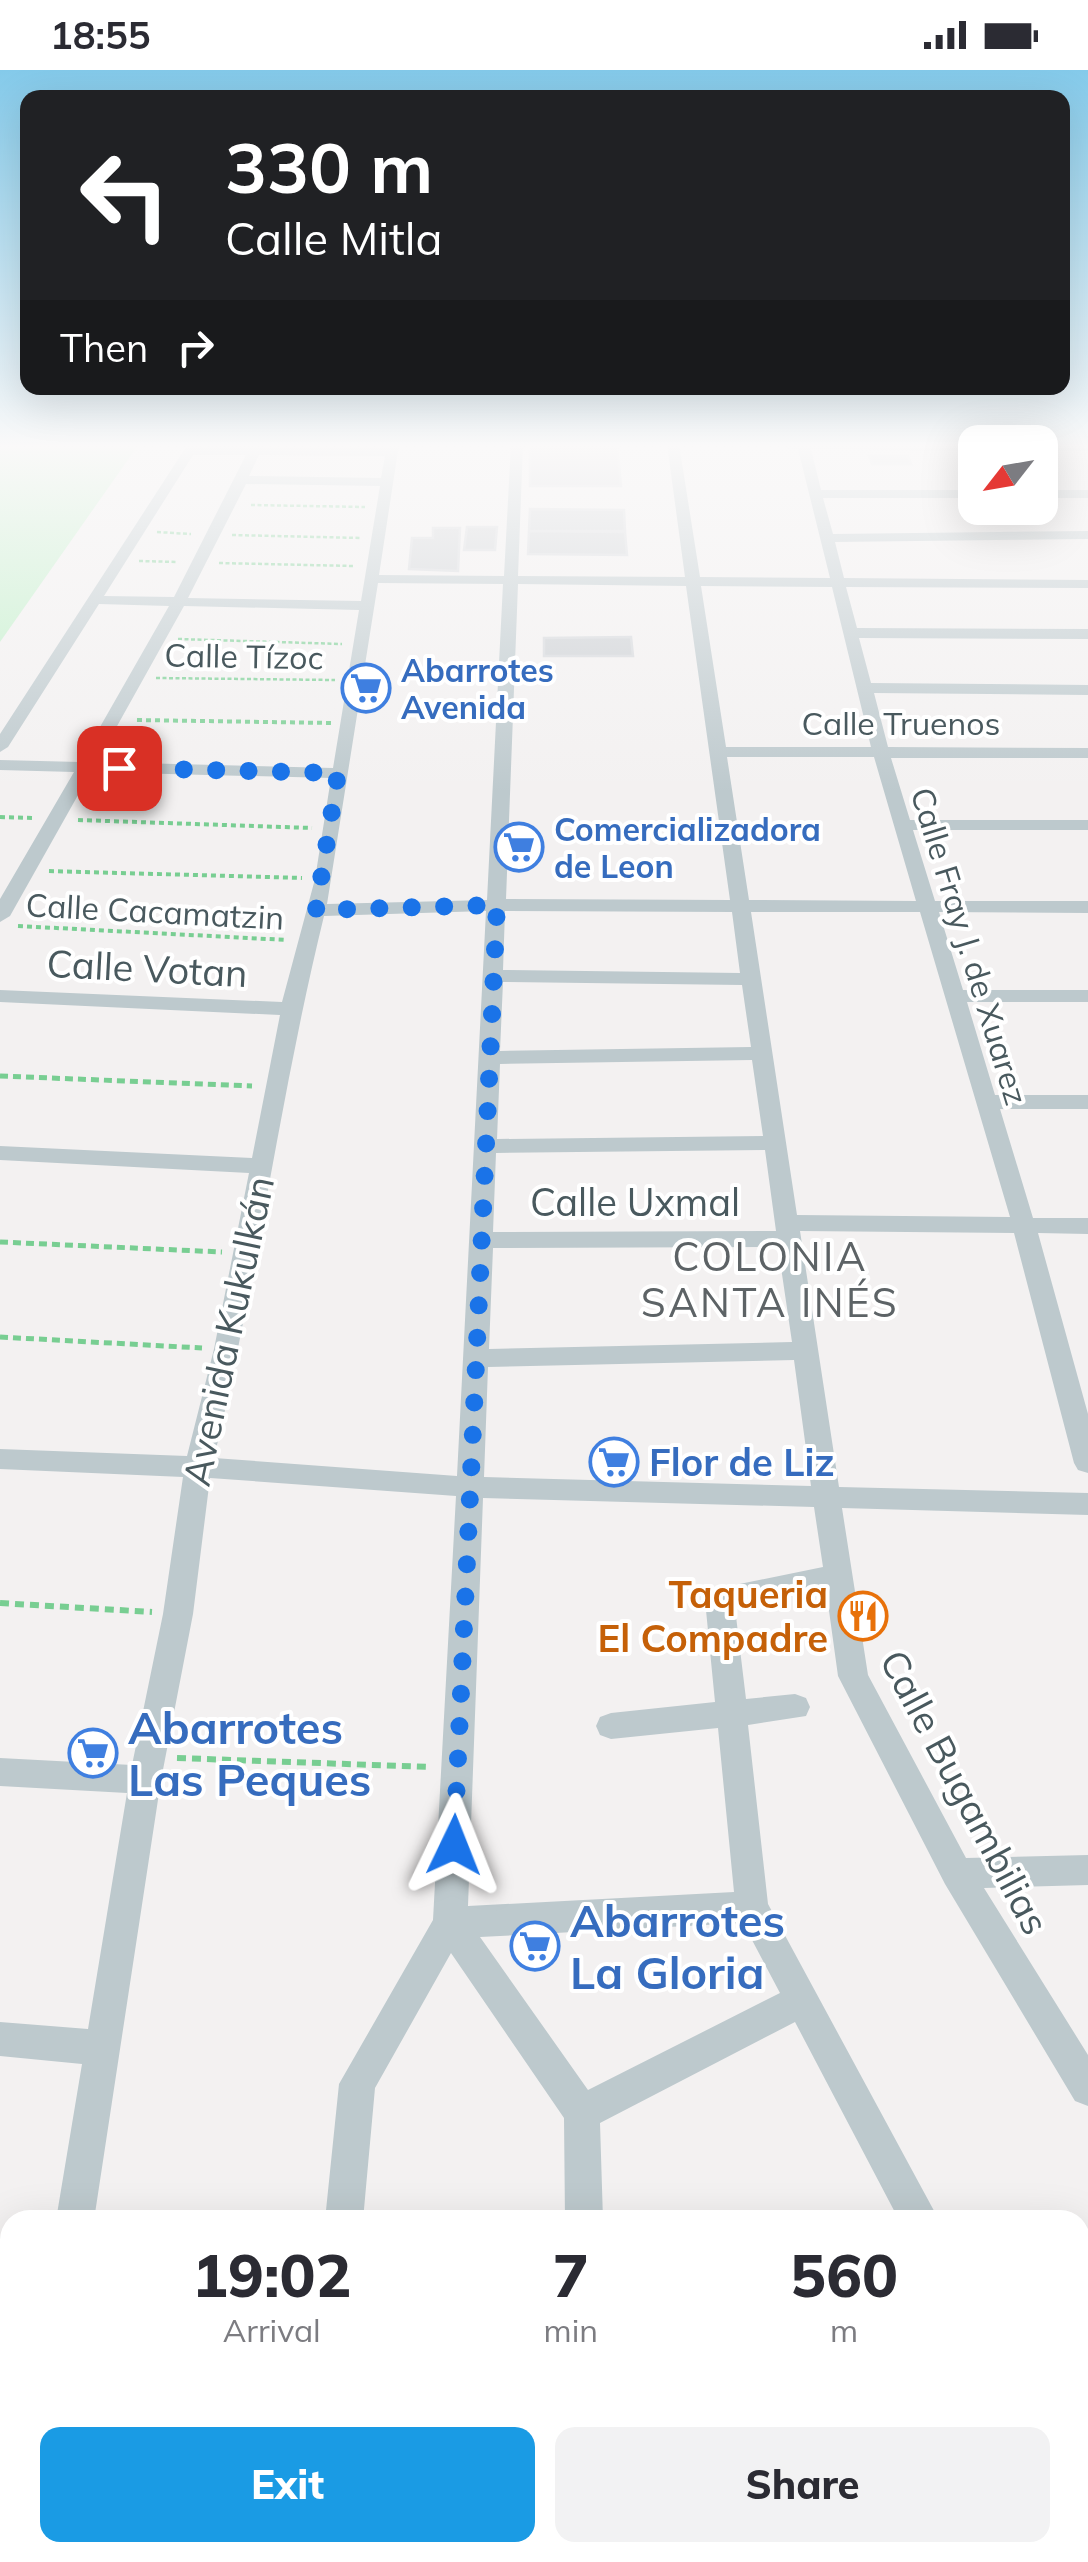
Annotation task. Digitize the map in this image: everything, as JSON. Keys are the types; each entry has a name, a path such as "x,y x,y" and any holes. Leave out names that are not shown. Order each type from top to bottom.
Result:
{"street":[{"path":"0,916 82,766 114,720 198,560"},
{"name":"Avenida Kukulkán","path":"78,2210 147,1768 178,1614 198,1466 227,1349 291,1009 324,879 345,723 373,560"},
{"path":"345,2210 357,2084 450,1922 511,560"},
{"name":"Calle Bugambilias","path":"689,560 853,1676 957,1873 1088,2088"},
{"name":"Calle Fray J. de Xuarez","path":"830,560 881,752 1024,1226 1088,1464"},
{"path":"0,747 121,561"},
{"path":"371,573 837,584 1088,584"},
{"path":"96,600 367,606"},
{"path":"851,634 1088,634"},
{"path":"867,688 1088,690"},
{"name":"Calle Truenos","path":"715,752 1088,753"},
{"path":"0,765 338,773"},
{"path":"904,825 1088,825"},
{"path":"316,910 497,905 1088,908"},
{"path":"492,976 751,979"},
{"name":"Calle Votan","path":"0,996 291,1009"},
{"path":"956,996 1088,996"},
{"path":"490,1058 762,1053"},
{"path":"985,1102 1088,1102"},
{"path":"486,1146 775,1143"},
{"path":"0,1153 262,1166"},
{"name":"Calle Uxmal","path":"482,1240 1088,1226"},
{"path":"476,1358 805,1351"},
{"path":"0,1459 198,1466 470,1486 1088,1504"},
{"path":"839,1575 720,1600 752,1908 915,2210"},
{"path":"611,1726 795,1707"},
{"path":"0,1772 147,1768"},
{"path":"957,1873 1088,1870"},
{"path":"450,1922 752,1908"},
{"path":"450,1922 582,2113 584,2210"},
{"path":"582,2113 801,2000"},
{"path":"0,2039 102,2048"}],"path":[{"path":"121,561 371,573"},
{"path":"155,638 359,644"},
{"name":"Calle Tízoc","path":"133,678 353,680"},
{"path":"114,720 345,723"},
{"path":"0,817 330,828"},
{"path":"26,871 324,879"},
{"name":"Calle Cacamatzin","path":"0,925 308,942"},
{"path":"0,1076 278,1087"},
{"path":"0,1242 244,1252"},
{"path":"0,1336 227,1349"},
{"path":"0,1603 178,1614"},
{"path":"147,1768 457,1768"}],"green space":[{"path":"0,560 57,560 0,642"}],"building":[{"path":"410,560 458,560 458,571 409,569"},
{"path":"631,637 633,656 544,656 544,638"}],"place":[{"name":"Abarrotes Avenida","path":"366,688"},
{"name":"Comercializadora de Leon","path":"519,847"},
{"name":"Flor de Liz","path":"614,1462"},
{"name":"Taqueria El Compadre","path":"863,1616"},
{"name":"Abarrotes Las Peques","path":"93,1753"},
{"name":"Abarrotes La Gloria","path":"535,1946"}],"district":[{"name":"COLONIA SANTA INÉS","path":"770,1279"}],"route":[{"path":"119,768 338,773 316,910 497,905 454,1845"}]}
